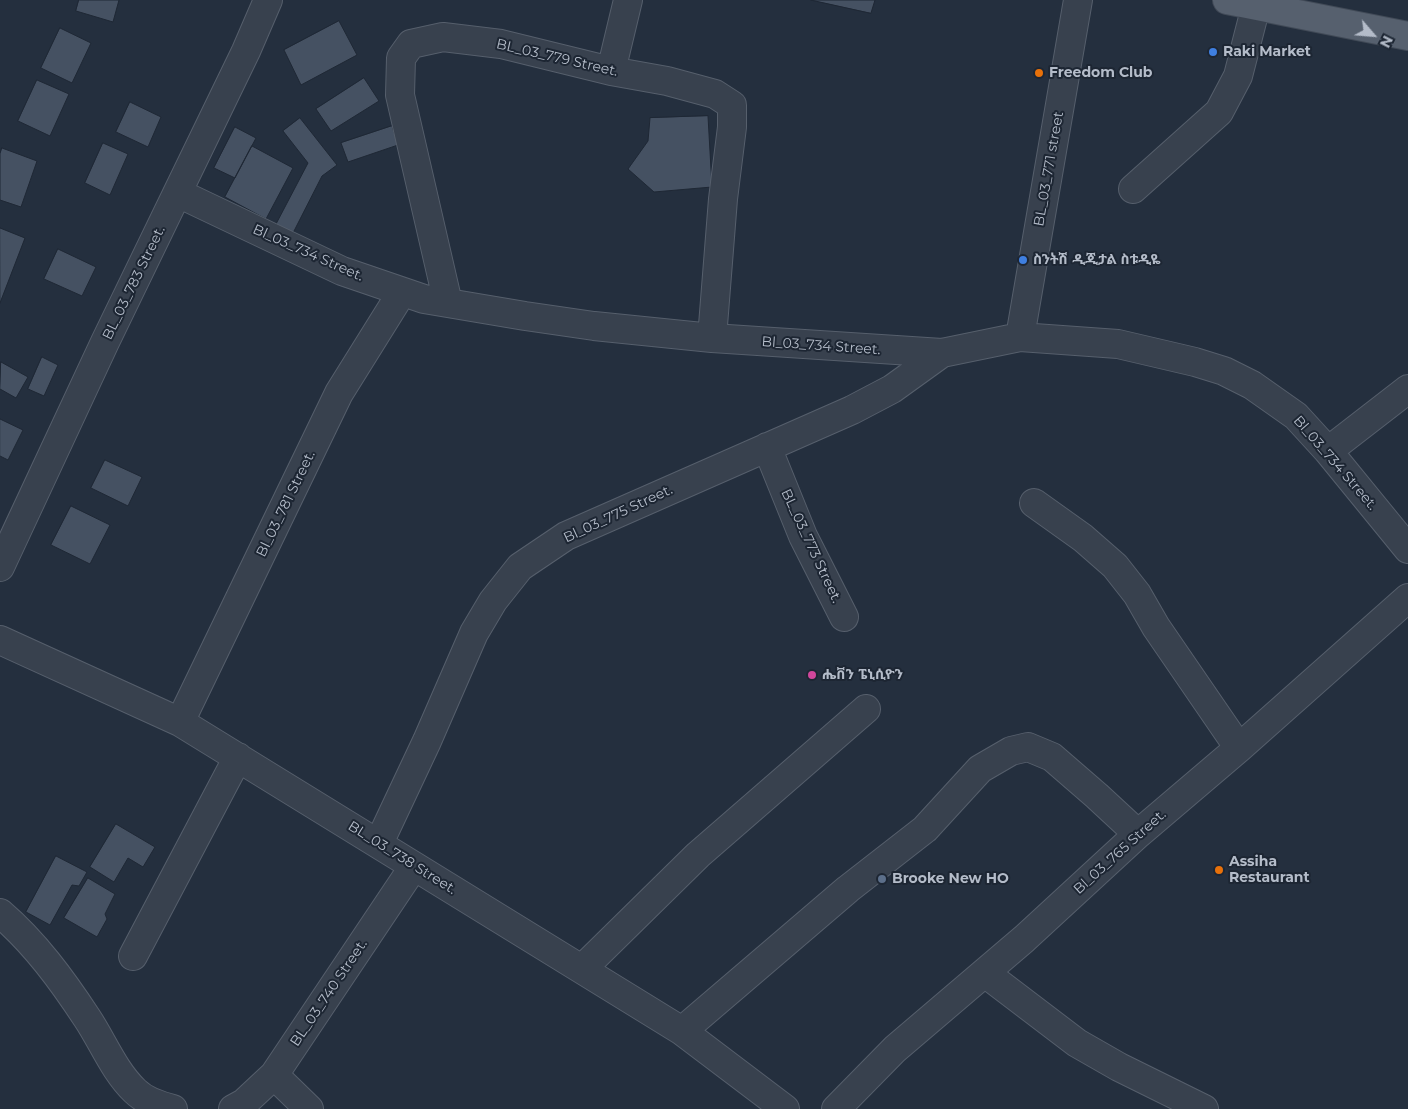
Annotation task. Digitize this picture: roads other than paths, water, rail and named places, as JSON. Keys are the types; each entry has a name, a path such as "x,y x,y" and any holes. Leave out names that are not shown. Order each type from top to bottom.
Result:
{"main road":[{"path":"1227,0 1408,36"},
{"path":"1310,0 1408,22"}],"street":[{"name":"BL_03_783 Street.","path":"0,567 105,342 246,52 268,0"},
{"path":"611,71 628,0"},
{"name":"BL_03_771 street","path":"1020,337 1078,0"},
{"path":"1133,189 1219,112 1238,76 1256,6"},
{"name":"BL_03_779 Street.","path":"448,303 400,95 401,58 411,44 443,37 501,44 611,71 667,81 715,94 732,105 732,127 723,199 712,338"},
{"name":"Bl_03_734 Street.","path":"178,193 342,271 424,299 594,326 712,338 942,353 1020,337 1118,344 1224,371 1252,385 1296,416 1328,451 1408,548"},
{"name":"Bl_03_781 Street.","path":"180,722 339,393 402,292"},
{"name":"Bl_03_775 Street.","path":"379,844 474,633 493,601 520,567 566,536 852,410 892,389 942,353"},
{"path":"1328,451 1408,390"},
{"name":"BL_03_773 Street.","path":"767,447 803,536 844,617"},
{"path":"1034,503 1083,538 1115,566 1137,594 1156,626 1238,748"},
{"name":"Bl_03_765 Street.","path":"836,1109 895,1049 1024,939 1138,834 1408,598"},
{"name":"BL_03_738 Street.","path":"0,640 180,722 682,1031 785,1109"},
{"path":"582,969 698,855 866,709"},
{"path":"682,1031 848,889 925,829 980,769 1011,751 1028,747 1052,758 1138,834"},
{"path":"133,956 238,757"},
{"name":"BL_03_740 Street.","path":"234,1109 244,1103 274,1075 414,866"},
{"path":"0,913 46,959 87,1019 119,1071 136,1092 164,1107 173,1109"},
{"path":"985,972 1077,1043 1119,1067 1204,1109"},
{"path":"274,1075 309,1109"}],"place":[{"name":"Raki Market","path":"1213,52"},
{"name":"Freedom Club","path":"1039,73"},
{"name":"ስንትሽ ዲጂታል ስቱዲዬ","path":"1023,260"},
{"name":"ሔቨን ፔኒሲዮን","path":"812,675"},
{"name":"Assiha Restaurant","path":"1219,870"},
{"name":"Brooke New HO","path":"882,879"}]}
